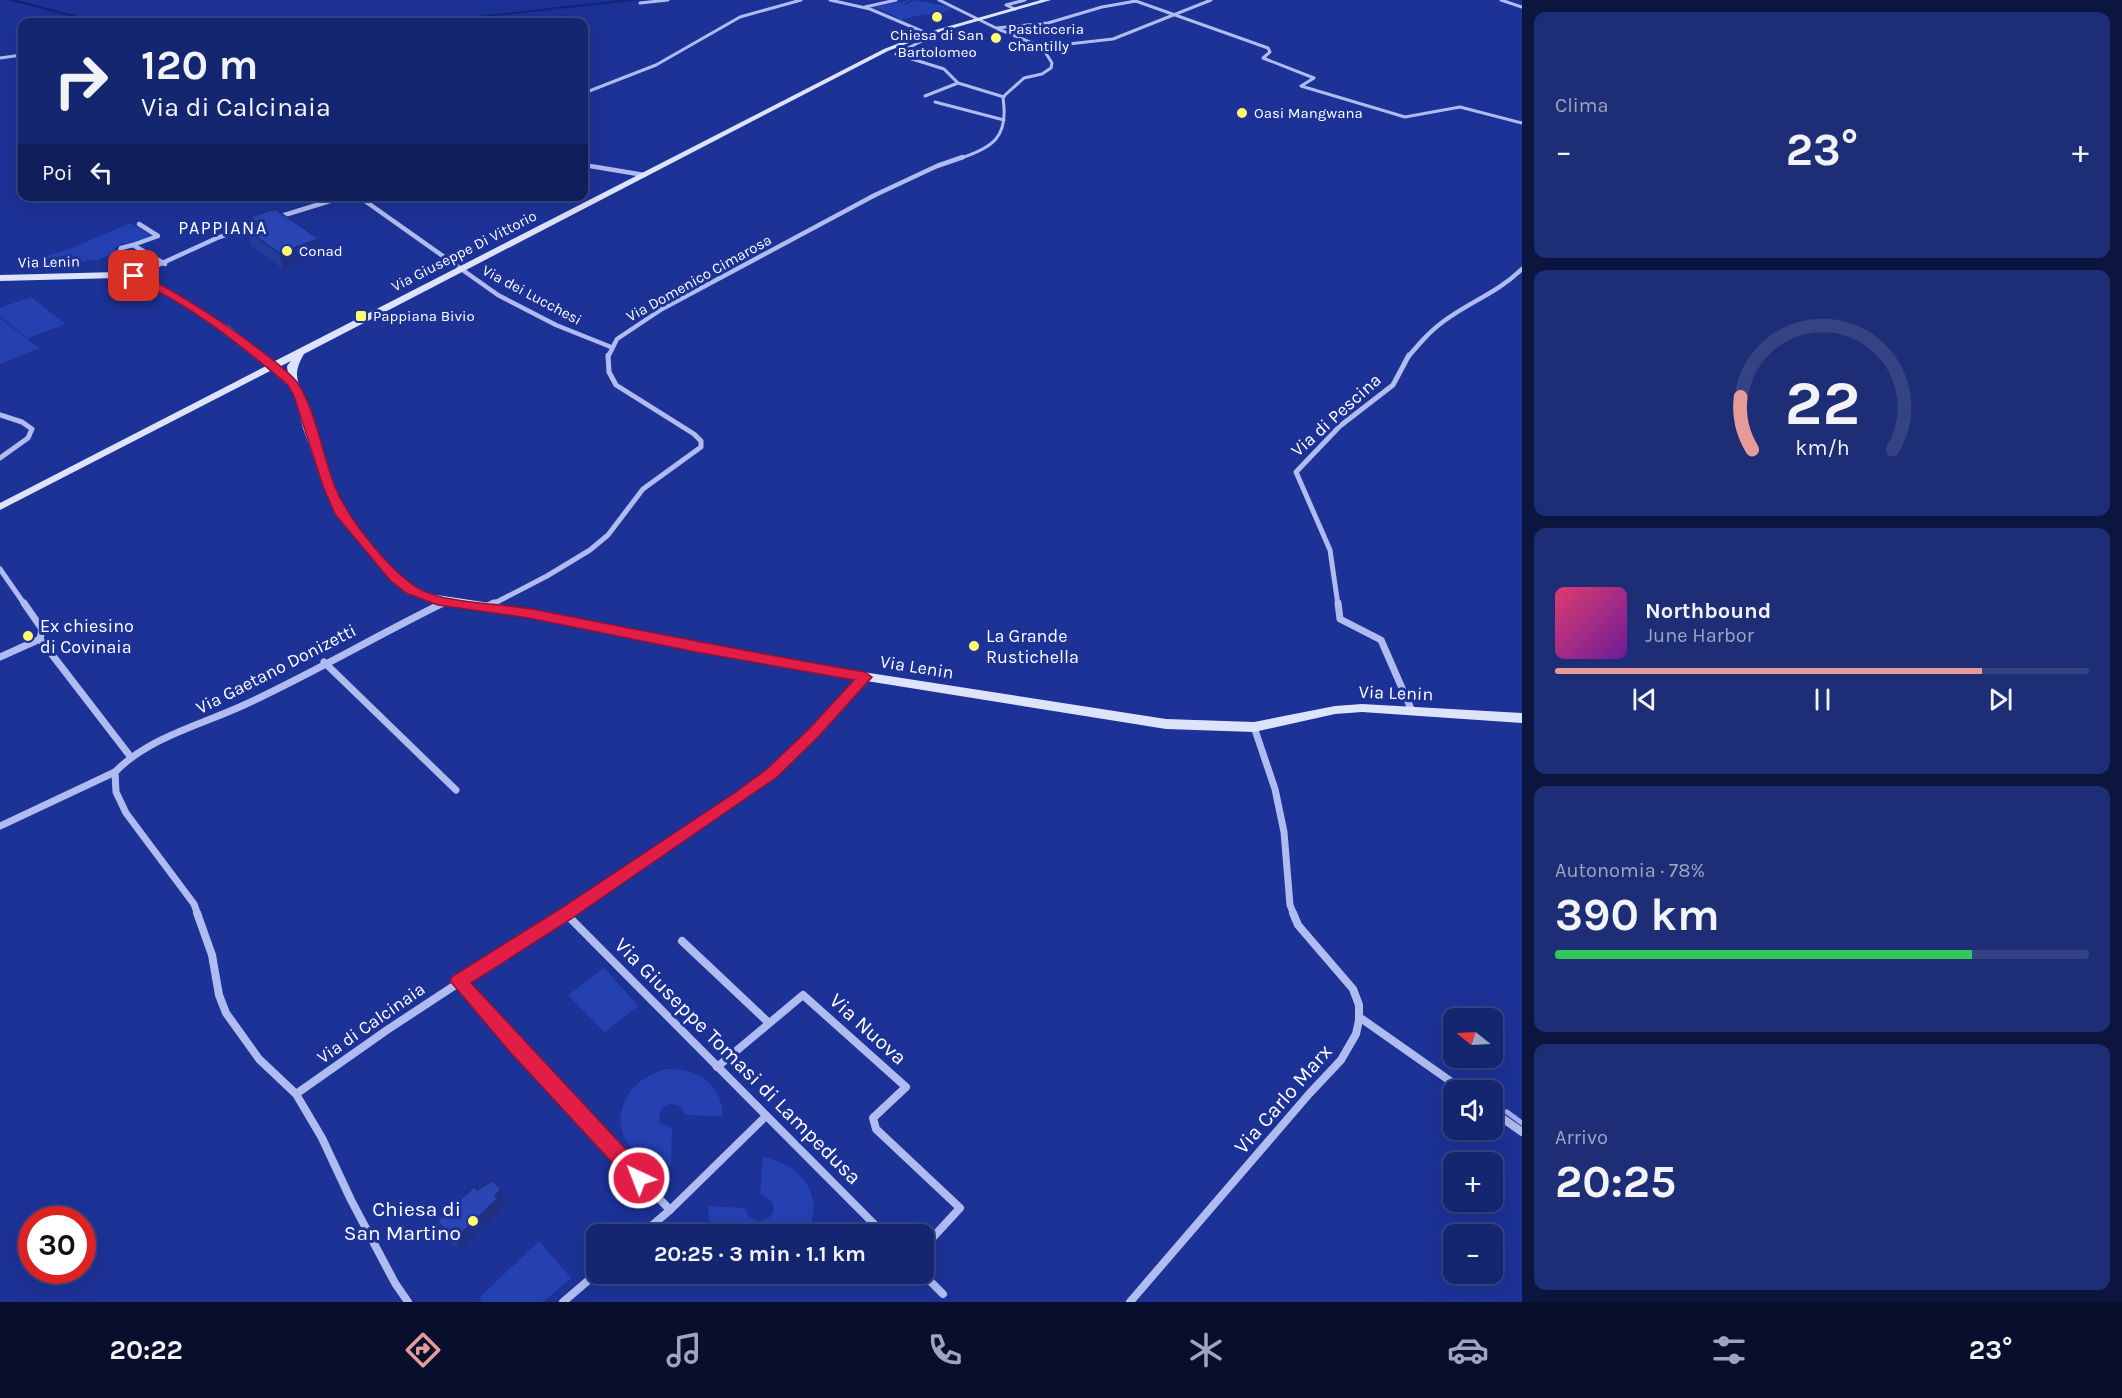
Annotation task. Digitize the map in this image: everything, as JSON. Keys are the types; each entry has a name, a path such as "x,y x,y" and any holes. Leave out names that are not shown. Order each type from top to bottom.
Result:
{"street":[{"path":"640,3 668,0"},
{"path":"588,92 661,62 740,17 801,0"},
{"path":"830,0 877,12 927,34 927,39 898,51 896,54 944,69 958,83 1004,96 1023,79 1050,70 1052,63 1042,47"},
{"path":"862,8 896,0"},
{"path":"939,0 978,20 1042,47 1113,39 1211,0"},
{"path":"1015,9 1006,5 1025,0"},
{"name":"Via Giuseppe Di Vittorio","path":"0,507 886,50 927,34 1048,0"},
{"path":"996,28 1047,23 1135,0 1268,48 1270,52 1263,58 1314,78 1301,86 1405,117 1460,107 1522,123"},
{"path":"1143,2 1150,0"},
{"path":"1501,0 1522,7"},
{"path":"0,58 18,56"},
{"path":"925,96 958,83"},
{"name":"Via Domenico Cimarosa","path":"611,347 643,321 850,207 937,166 986,148 1000,136 1004,120 1004,96"},
{"path":"934,102 1004,120"},
{"path":"588,166 644,176"},
{"path":"275,218 330,201"},
{"name":"Via dei Lucchesi","path":"365,201 462,269 528,310 611,347"},
{"path":"134,276 165,264 217,238 264,222"},
{"path":"139,224 158,236 121,248 120,251 150,270"},
{"path":"133,245 165,264"},
{"name":"Via di Pescina","path":"1412,711 1381,640 1340,620 1330,550 1296,472 1340,426 1393,385 1406,359 1421,341 1445,320 1505,285 1522,269"},
{"name":"Via Lenin","path":"0,278 134,276 142,278 227,329 293,383 300,396 329,486 341,514 402,584 420,595 445,602 488,606 769,661 1134,720 1185,725 1254,727 1335,710 1412,711 1522,718"},
{"path":"488,606 551,574 602,541 617,527 630,504 645,487 701,447 700,441 694,434 616,386 608,369 611,347"},
{"path":"241,383 254,367 256,352 274,356 300,353"},
{"path":"241,383 271,377 293,383 291,366 300,353"},
{"path":"0,415 22,422 32,429 28,438 0,458"},
{"path":"0,569 42,629 40,639 130,756"},
{"name":"Via Gaetano Donizetti","path":"115,772 130,756 244,705 445,602"},
{"path":"0,657 40,639"},
{"path":"324,662 456,790"},
{"name":"Via di Calcinaia","path":"296,1094 380,1033 566,914 772,773 865,677"},
{"path":"1254,727 1275,789 1284,832 1290,905 1298,925 1353,989 1359,1000 1362,1018 1449,1080"},
{"path":"0,826 48,801 115,772 116,792 126,813 194,904 212,955 219,995 226,1013 259,1059 296,1094 322,1138 351,1200 395,1283 408,1302"},
{"name":"Via Giuseppe Tomasi di Lampedusa","path":"566,914 874,1224"},
{"path":"682,941 769,1023"},
{"path":"459,981 517,1047 670,1210"},
{"name":"Via Nuova","path":"717,1067 803,995 906,1087 873,1118 876,1129 960,1208 934,1236"},
{"name":"Via Carlo Marx","path":"1130,1302 1309,1094 1338,1065 1346,1055 1362,1018"},
{"path":"654,1224 766,1116"},
{"path":"1503,1119 1522,1132"},
{"path":"563,1302 586,1282"},
{"path":"933,1284 943,1294"}],"shaded area":[{"path":"910,0 903,5 919,8 906,5 914,0 946,6 938,12 949,6 953,8 935,15 924,14 900,20 873,7"},
{"path":"130,223 153,236 137,242 120,244 114,249 118,252 95,261 88,260 80,263 77,260 50,259 46,256 75,247"},
{"path":"31,297 66,324 28,338 0,316 0,308"},
{"path":"0,318 39,348 0,364"},
{"path":"604,968 638,1006 605,1032 568,995"},
{"path":"666,1069 687,1071 705,1080 718,1095 723,1116 685,1115 683,1109 674,1104 662,1109 659,1117 660,1123 672,1128 671,1166 650,1161 635,1151 625,1138 621,1122 623,1106 631,1091 645,1078"},
{"path":"763,1157 789,1167 807,1184 812,1195 810,1224 710,1224 708,1206 745,1208 748,1216 757,1221 769,1218 773,1209 772,1201 760,1194"},
{"path":"539,1241 571,1278 543,1302 482,1302 479,1298"}],"building":[{"path":"275,209 319,239 279,253 247,230 261,225 250,217"},
{"path":"492,1181 501,1189 495,1196 498,1198 455,1239 437,1221 474,1187 477,1190"}],"waterway":[{"path":"10,0 81,18"},
{"path":"466,18 637,0"},
{"path":"1507,1112 1522,1123"}],"place":[{"name":"Chiesa di San Bartolomeo","path":"937,17"},
{"name":"Pasticceria Chantilly","path":"996,38"},
{"name":"Oasi Mangwana","path":"1242,113"},
{"name":"Conad","path":"287,251"},
{"name":"Pappiana Bivio","path":"361,316"},
{"name":"Ex chiesino di Covinaia","path":"28,636"},
{"name":"La Grande Rustichella","path":"974,646"},
{"name":"Chiesa di San Martino","path":"473,1221"}],"district":[{"name":"PAPPIANA","path":"223,228"}],"route":[{"path":"134,276 158,286 227,329 293,383 300,396 308,428 341,514 395,577 420,595 456,603 529,613 696,648 865,677 772,773 566,914 459,981 639,1178"}]}
